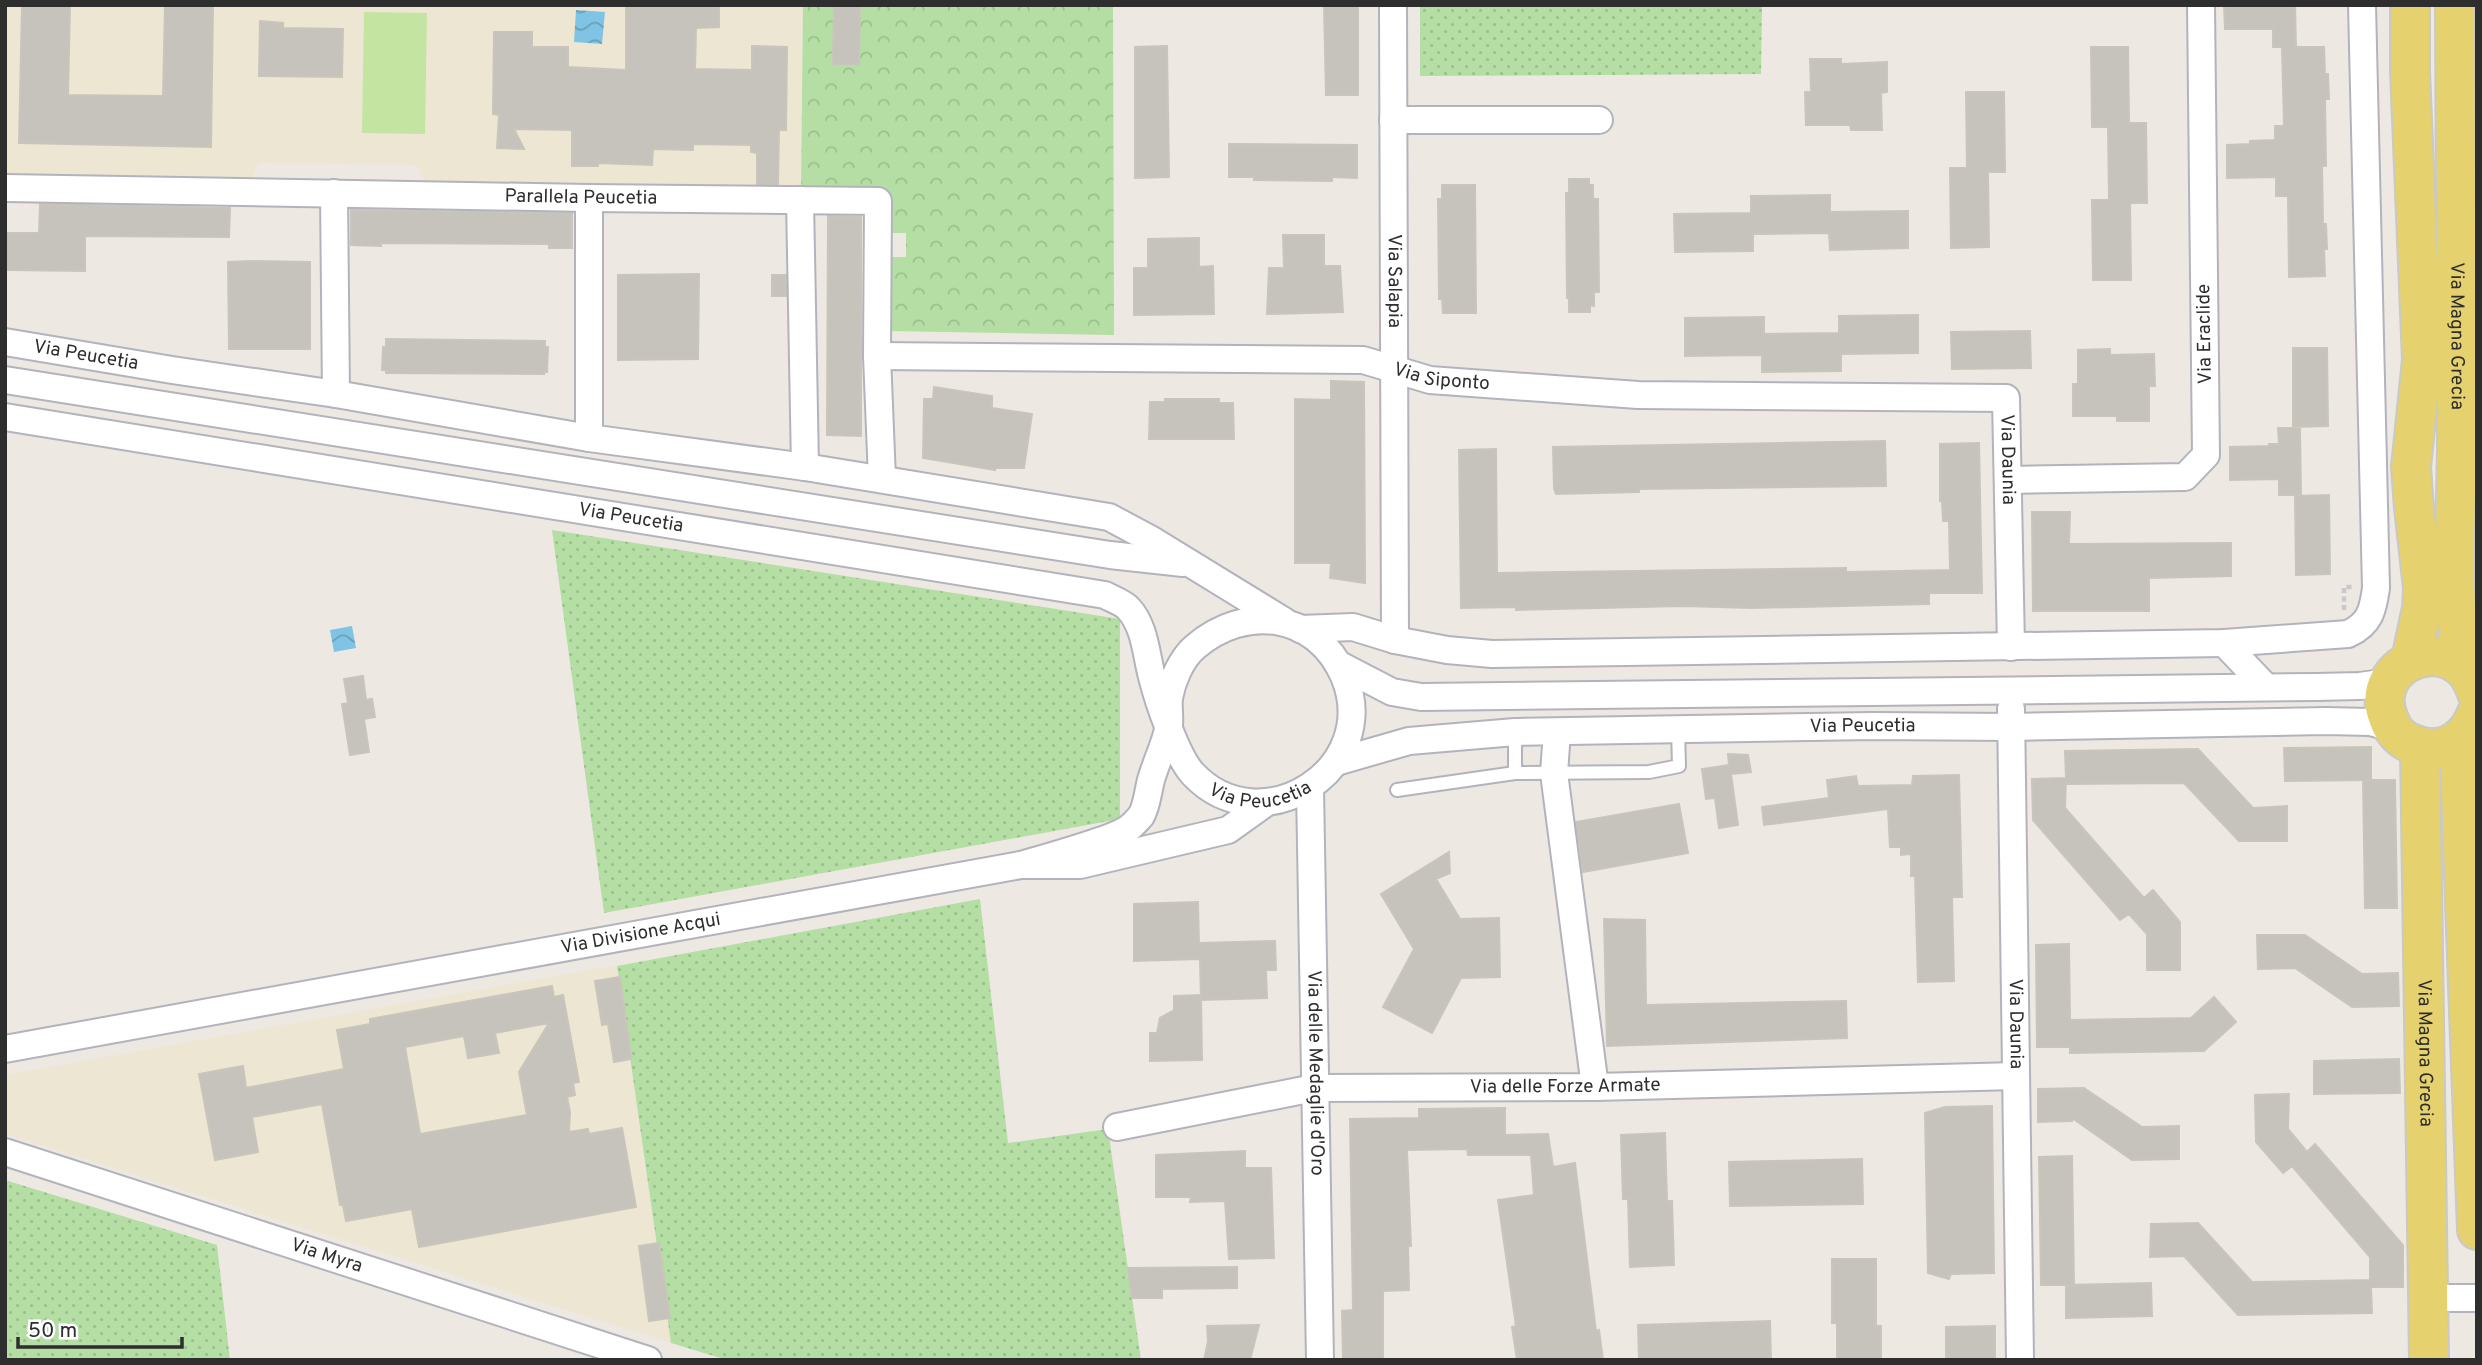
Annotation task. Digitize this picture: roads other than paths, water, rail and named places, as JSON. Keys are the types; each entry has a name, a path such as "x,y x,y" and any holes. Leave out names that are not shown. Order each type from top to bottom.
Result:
{"main road":[{"name":"Via Magna Grecia","path":"2410,5 2410,71 2422,360 2412,467 2423,588 2422,608 2400,671 2385,697 2386,713 2406,737 2429,1329"},
{"name":"Via Magna Grecia","path":"2455,5 2467,442 2455,588 2457,637 2470,680"},
{"name":"Via Magna Grecia","path":"2400,671 2424,656 2438,655 2451,659 2470,680"},
{"path":"2406,737 2440,748 2468,726"},
{"path":"2468,726 2477,1230"},
{"path":"2405,1360 2429,1329"}],"street":[{"name":"Via Salapia","path":"1393,5 1395,640"},
{"name":"Via Eraclide","path":"2009,480 2185,477 2206,456 2200,5"},
{"name":"Via Peucetia","path":"1021,865 1128,830 1142,814 1169,725 1169,698 1177,673 1191,650 1212,633 1237,622 1264,620 1295,627 1353,627 1395,640 1447,650 1492,654 2224,643 2348,634 2361,628 2372,613 2376,588 2362,5"},
{"path":"1393,120 1599,120"},
{"name":"Parallela Peucetia","path":"5,188 878,201 877,356 882,480"},
{"path":"334,193 336,394"},
{"path":"589,198 589,438"},
{"path":"800,200 805,467"},
{"name":"Via Peucetia","path":"5,342 336,394 589,438 805,467 1109,517 1322,643 1338,664 1348,687 1351,713 1347,739 1336,762 1310,788 1289,798 1267,802 1240,801 1214,791 1193,774 1177,751 1153,680 1139,624 1127,607 1105,596 5,417"},
{"name":"Via Siponto","path":"877,356 1363,360 1430,380 1638,395 2006,398"},
{"path":"112,398 172,370"},
{"name":"Via Peucetia","path":"5,380 1096,553 1192,565"},
{"name":"Via Daunia","path":"2006,398 2011,647"},
{"path":"2224,643 2266,687"},
{"path":"1338,664 1392,692 1421,697 2360,686 2400,671"},
{"name":"Via Daunia","path":"2011,690 2020,1360"},
{"name":"Via Peucetia","path":"1336,762 1409,741 1515,732 2326,721 2370,722 2406,737"},
{"path":"1557,732 1554,773 1595,1087"},
{"name":"Via delle Medaglie d'Oro","path":"1310,788 1320,1360"},
{"name":"Via Divisione Acqui","path":"5,1049 1021,865 1080,865 1228,830 1267,802"},
{"name":"Via delle Forze Armate","path":"1117,1127 1314,1088 1595,1087 2016,1076"},
{"name":"Via Myra","path":"5,1152 648,1360"},
{"path":"2429,1329 2477,1298"}],"lane":[{"path":"1397,790 1515,773 1649,772 1678,766 1678,729"},
{"path":"1515,732 1515,773"}],"water":[{"path":"576,10 605,12 602,44 574,42"},
{"path":"352,626 356,648 334,652 330,630"}]}
